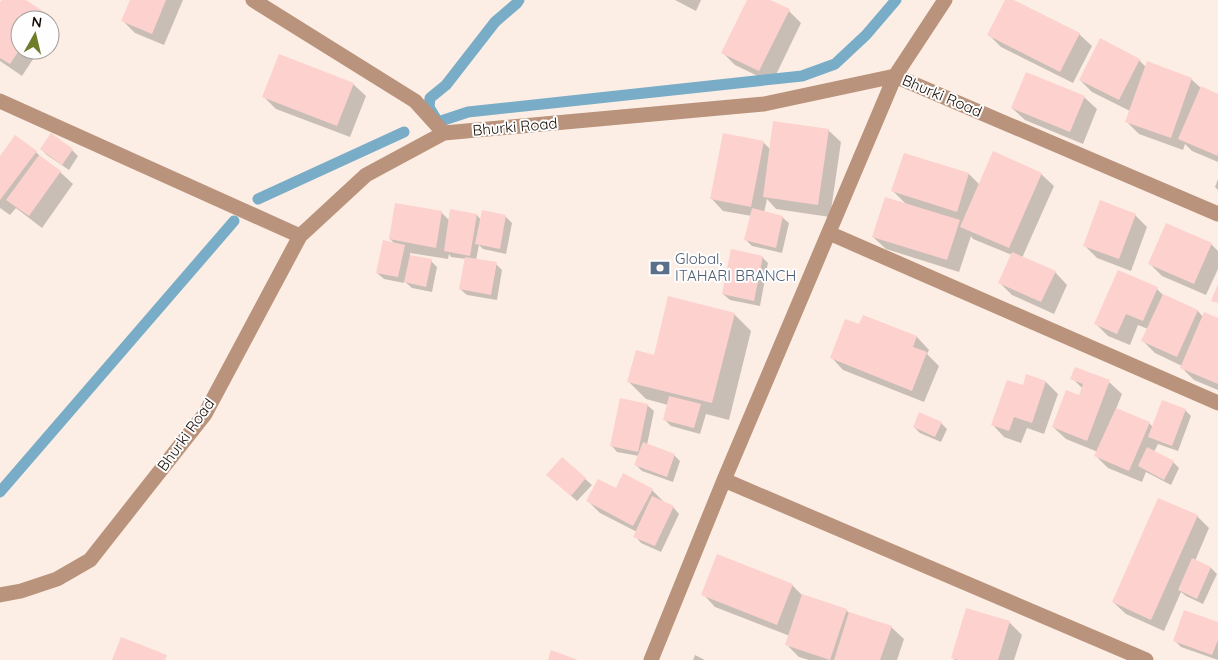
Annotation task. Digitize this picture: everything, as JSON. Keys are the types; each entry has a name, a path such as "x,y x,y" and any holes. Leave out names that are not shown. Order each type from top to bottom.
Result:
{"street":[{"path":"253,0 415,101 444,133"},
{"path":"651,660 724,480 895,76 945,0"},
{"name":"Bhurki Road","path":"0,594 21,591 57,579 90,560 205,414 300,236 366,175 444,133 764,104 895,76 1218,214"},
{"path":"0,101 300,236"},
{"path":"828,233 1218,403"},
{"path":"724,480 1146,660"}],"building":[{"path":"2,0 26,0 41,10 10,10 10,60 13,60 10,64 0,58 0,2"},
{"path":"130,0 166,0 152,34 121,21"},
{"path":"747,0 770,0 790,9 759,71 721,53"},
{"path":"1005,0 1014,0 1080,33 1060,72 987,35"},
{"path":"1100,38 1140,59 1119,100 1079,80"},
{"path":"279,54 354,83 337,126 262,97"},
{"path":"1147,61 1192,78 1171,138 1125,122"},
{"path":"1026,72 1085,96 1070,132 1011,108"},
{"path":"1201,86 1218,94 1218,156 1178,139"},
{"path":"773,121 829,129 818,205 763,197"},
{"path":"51,133 73,149 62,165 40,149"},
{"path":"723,133 764,141 751,207 710,199"},
{"path":"15,135 37,151 0,200 0,156"},
{"path":"993,151 1042,173 1009,248 960,227"},
{"path":"904,153 969,173 957,212 891,191"},
{"path":"39,155 61,171 29,216 6,200"},
{"path":"885,197 960,220 947,260 872,237"},
{"path":"1100,200 1136,214 1119,259 1083,246"},
{"path":"395,203 442,211 436,248 389,239"},
{"path":"752,208 783,216 776,248 744,240"},
{"path":"450,209 477,214 470,256 444,251"},
{"path":"482,210 506,215 500,249 475,244"},
{"path":"1166,223 1212,243 1194,284 1148,264"},
{"path":"383,240 405,245 398,277 376,273"},
{"path":"731,249 763,256 754,301 722,294"},
{"path":"1012,252 1056,271 1041,302 998,283"},
{"path":"410,255 432,259 426,287 404,282"},
{"path":"465,257 497,262 491,295 459,289"},
{"path":"1118,270 1158,287 1143,321 1126,314 1117,334 1094,324"},
{"path":"1218,284 1218,303 1211,301"},
{"path":"1163,294 1198,310 1177,357 1141,341"},
{"path":"668,296 735,313 712,403 627,382 636,350 654,355"},
{"path":"1204,312 1218,318 1218,384 1180,368"},
{"path":"863,315 917,336 913,347 927,352 912,391 830,358 845,319 859,324"},
{"path":"1075,367 1110,380 1087,441 1052,427 1066,390 1079,395 1083,384 1070,379"},
{"path":"1026,374 1046,381 1032,423 1014,417 1009,431 991,425 1007,380 1023,385"},
{"path":"669,396 701,404 694,428 663,420"},
{"path":"620,398 648,404 638,452 610,446"},
{"path":"1162,400 1186,409 1172,446 1148,437"},
{"path":"1116,408 1150,422 1129,471 1094,456"},
{"path":"919,412 942,422 935,437 913,427"},
{"path":"643,442 675,454 667,477 634,465"},
{"path":"1147,447 1174,461 1164,480 1138,466"},
{"path":"562,457 586,478 571,496 546,475"},
{"path":"623,473 653,489 633,526 586,501 598,479 616,488"},
{"path":"652,496 674,506 655,546 633,537"},
{"path":"1158,498 1198,515 1151,620 1112,602"},
{"path":"717,554 793,584 777,625 701,595"},
{"path":"1192,558 1211,567 1197,599 1178,590"},
{"path":"802,594 847,609 830,660 785,645"},
{"path":"966,608 1010,621 998,660 958,660 951,658"},
{"path":"1184,610 1218,622 1218,640 1212,655 1173,641"},
{"path":"849,612 892,626 880,660 834,660"},
{"path":"121,637 167,655 165,660 112,660"},
{"path":"551,650 578,660 548,660"}],"waterway":[{"path":"519,0 495,22 446,85 430,98 429,107 438,122 468,112 802,76 835,64 866,35 896,0"},
{"path":"258,199 404,132"},
{"path":"0,492 234,221"}],"place":[{"name":"Global, ITAHARI BRANCH","path":"660,268"}]}
